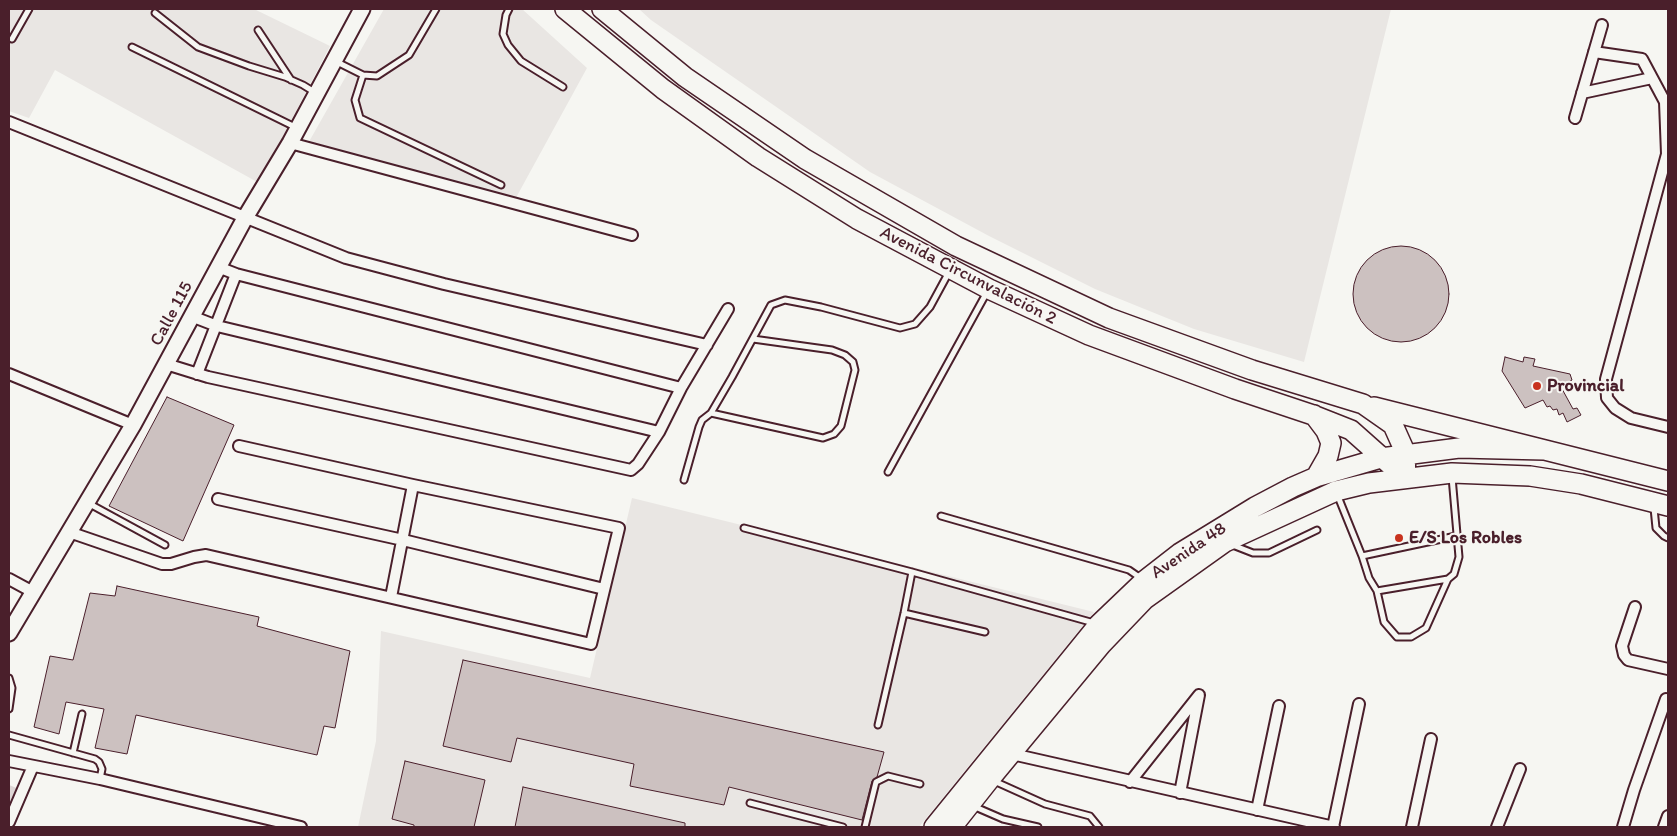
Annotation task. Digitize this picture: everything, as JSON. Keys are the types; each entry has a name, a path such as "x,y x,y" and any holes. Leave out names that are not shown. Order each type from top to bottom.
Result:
{"highway":[{"name":"Avenida Circunvalación 2","path":"566,9 663,89 758,157 857,219 950,270 1089,334 1236,389 1313,414 1351,430 1405,478"},
{"name":"Avenida Circunvalación 2","path":"602,9 685,77 805,159 956,246 1109,318 1252,370 1363,404 1393,425 1406,454 1405,478"},
{"path":"1363,404 1668,481"},
{"path":"1313,414 1326,431 1330,443 1328,456 1316,477"},
{"name":"Avenida 48","path":"934,827 1099,624 1144,581 1180,553 1247,512 1316,477 1381,458 1459,448 1544,450"},
{"path":"1405,478 1452,473 1530,476 1581,484 1661,504"},
{"name":"Avenida 48","path":"952,827 1101,645 1146,599 1225,542 1336,492 1369,483 1405,478"}],"street":[{"name":"Calle 115","path":"9,633 132,426 245,218 290,143 362,9"},
{"path":"1575,118 1602,25"},
{"path":"1594,52 1642,59 1665,102 1667,154 1606,379 1606,398 1615,408 1631,418 1668,427"},
{"path":"1582,93 1652,78"},
{"path":"9,122 346,258 444,284 707,345"},
{"path":"290,143 632,234"},
{"path":"218,267 236,274 681,388"},
{"path":"196,374 217,326 236,274"},
{"path":"166,364 196,374 632,470 638,464 658,432 681,388 728,309"},
{"path":"191,316 217,326 658,432"},
{"path":"9,374 132,426"},
{"path":"69,532 162,564 171,564 206,555 591,644 618,528 239,446"},
{"path":"391,597 413,485"},
{"path":"218,499 403,540 604,589"},
{"path":"9,578 33,592"},
{"path":"1635,607 1622,646 1624,655 1628,660 1668,669"},
{"path":"1130,782 1199,695 1180,793"},
{"path":"1623,827 1666,699"},
{"path":"1012,754 1333,827 1359,704"},
{"path":"1257,810 1279,706"},
{"path":"1412,827 1431,739"},
{"path":"9,761 100,779 301,827"},
{"path":"9,822 32,766"},
{"path":"1497,827 1520,769"},
{"path":"1664,827 1668,816"}],"lane":[{"path":"12,39 29,9"},
{"path":"334,60 363,76 377,76 409,54 436,9"},
{"path":"509,9 506,15 503,34 508,44 521,61 563,87"},
{"path":"155,13 198,47 291,80 317,93"},
{"path":"258,30 291,80"},
{"path":"132,47 298,128"},
{"path":"363,76 354,100 360,118 501,185"},
{"path":"684,480 698,427 702,420 711,412 771,305 785,300 821,306 900,328 915,324 930,308 950,270"},
{"path":"888,472 989,289"},
{"path":"711,412 823,438 834,434 841,426 855,370 853,362 845,355 832,350 753,339"},
{"path":"1336,492 1369,578 1378,591 1384,622 1397,637 1411,637 1426,628 1448,579 1454,574 1458,557 1452,473"},
{"path":"87,502 165,544"},
{"path":"1661,504 1656,528 1668,538"},
{"path":"942,516 1129,570 1144,581"},
{"path":"744,528 1099,624"},
{"path":"1225,542 1253,553 1269,553 1318,530"},
{"path":"1362,556 1456,536"},
{"path":"878,724 912,572"},
{"path":"1378,591 1448,579"},
{"path":"904,613 985,632"},
{"path":"9,678 12,688 9,709"},
{"path":"73,753 82,714"},
{"path":"9,735 95,759 102,768 100,779"},
{"path":"865,827 876,782 888,776 920,784"},
{"path":"990,779 1045,804 1090,816 1099,827"},
{"path":"750,803 844,827"},
{"path":"970,805 1004,819 1038,827"}],"shaded area":[{"path":"9,9 254,9 330,46 259,183 55,70 29,118 9,111"},
{"path":"384,9 522,9 587,68 512,205 306,147"},
{"path":"639,9 1391,9 1304,362 1194,329 1095,289 989,236 870,172 651,20"},
{"path":"632,498 1094,612 919,827 358,827 376,741 381,631 590,678"},
{"path":"9,785 19,789 9,809"}],"building":[{"path":"1401,246 1419,250 1435,260 1445,276 1449,294 1445,312 1435,328 1419,338 1401,342 1383,338 1367,328 1357,312 1353,294 1357,276 1367,260 1383,250"},
{"name":"Provincial","path":"1505,357 1523,362 1524,357 1535,359 1533,366 1570,374 1572,380 1561,387 1573,409 1577,408 1581,415 1567,422 1563,413 1559,415 1557,409 1553,410 1550,406 1547,407 1543,400 1525,408 1502,371"},
{"path":"167,397 234,425 183,541 109,506"},
{"path":"117,586 259,617 257,626 350,651 335,728 324,726 317,755 136,715 127,754 95,748 104,709 66,702 59,734 34,727 50,656 73,660 90,593 115,596"},
{"path":"463,660 884,752 877,777 872,781 862,820 729,787 724,805 630,786 634,764 517,738 511,762 443,746"},
{"path":"405,761 485,780 474,827 414,827 414,825 392,819"},
{"path":"523,787 685,823 685,827 515,827"}],"place":[{"name":"Provincial","path":"1537,386"},
{"name":"E/S Los Robles","path":"1399,538"}]}
